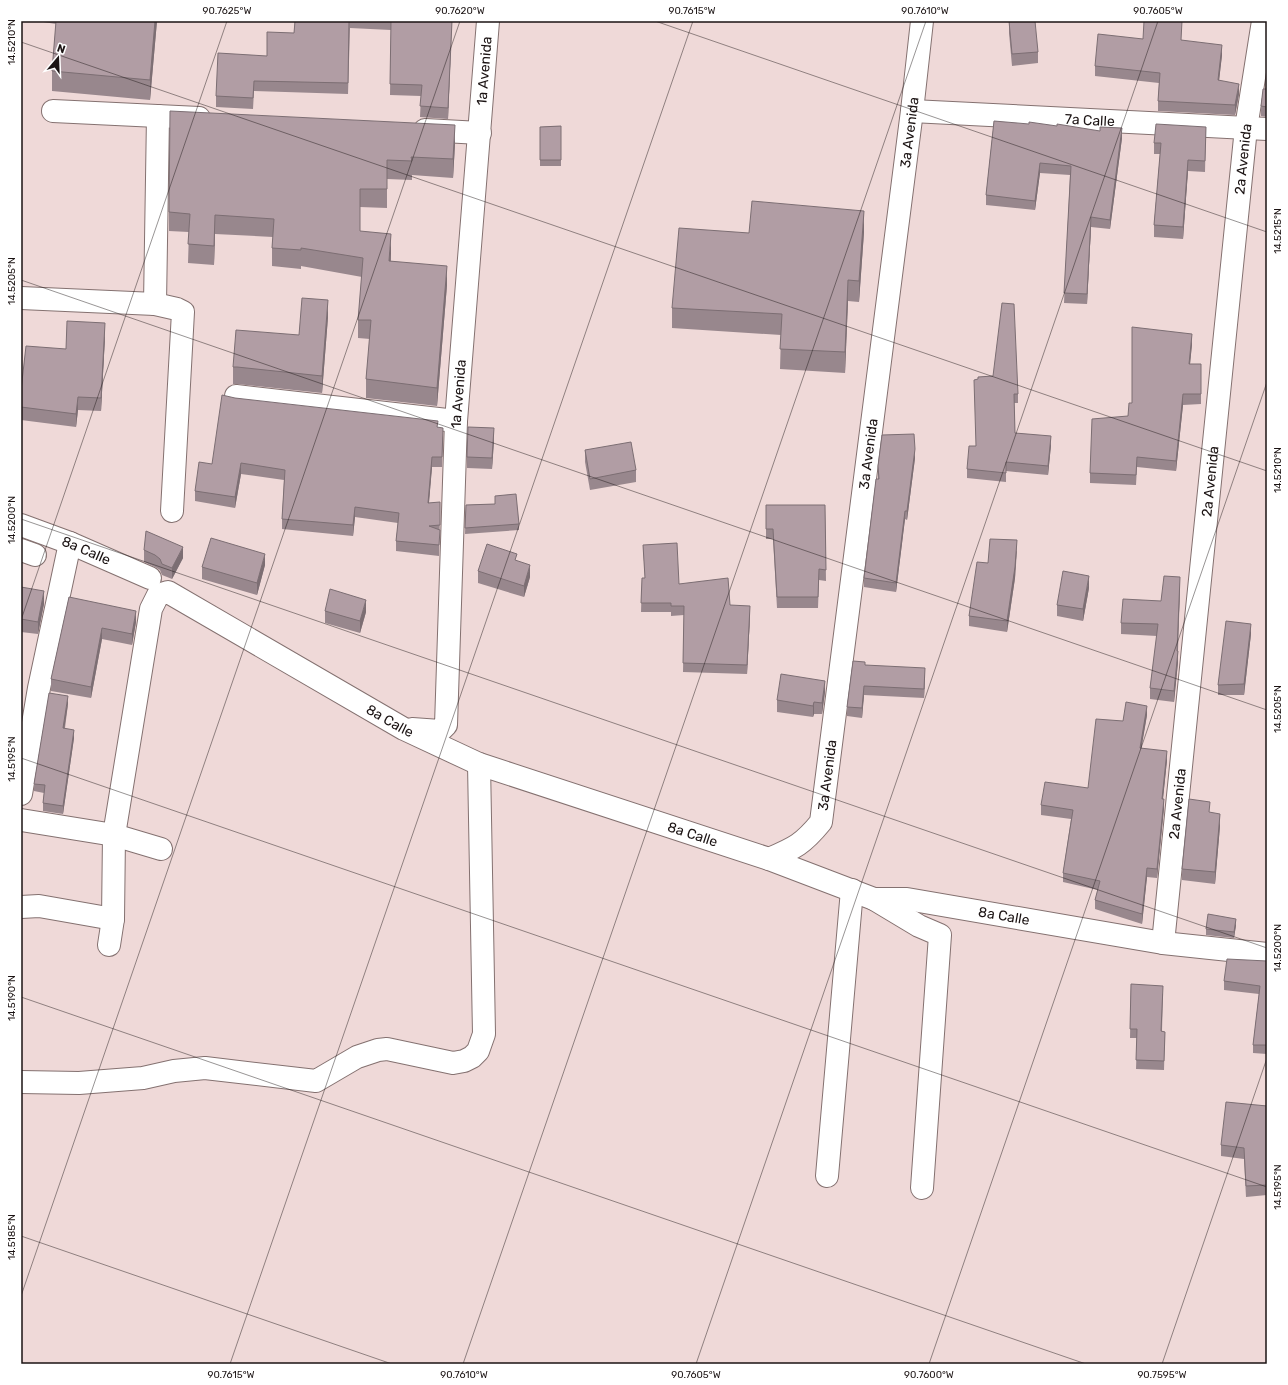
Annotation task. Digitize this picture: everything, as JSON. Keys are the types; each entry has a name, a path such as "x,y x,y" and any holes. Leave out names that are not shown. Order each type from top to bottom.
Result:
{"street":[{"name":"1a Avenida","path":"404,729 440,730 446,724 456,421 488,21"},
{"name":"3a Avenida","path":"769,859 794,849 809,837 821,822 912,111 922,21"},
{"name":"2a Avenida","path":"1163,943 1257,129 1263,21"},
{"path":"52,111 221,119"},
{"name":"7a Calle","path":"912,111 1257,129"},
{"path":"155,304 158,116"},
{"path":"409,129 480,133"},
{"path":"21,298 155,304 177,309 183,312 172,511"},
{"path":"236,396 456,421"},
{"name":"8a Calle","path":"21,525 70,542 168,592 404,729 479,764 769,859 874,899 907,899 1163,943 1267,954"},
{"path":"21,794 39,688 70,542"},
{"path":"109,945 113,919 114,835 154,586"},
{"path":"21,1082 79,1083 142,1078 174,1071 205,1068 316,1081 357,1057 378,1050 387,1049 453,1063 464,1061 472,1057 478,1051 484,1034 479,764"},
{"path":"21,820 114,835 161,849"},
{"path":"827,1176 852,890"},
{"path":"874,899 919,926 940,935 922,1188"},
{"path":"21,907 39,906 113,919"}],"building":[{"path":"56,21 155,21 150,80 52,71"},
{"path":"295,21 349,21 348,83 254,81 253,98 216,96 218,53 267,56 267,32 294,33"},
{"path":"391,21 452,21 448,108 420,106 422,85 390,84"},
{"path":"1009,21 1035,21 1038,52 1012,54"},
{"path":"1144,21 1182,21 1181,40 1222,45 1218,80 1239,84 1235,105 1158,101 1160,73 1095,66 1098,34 1143,39"},
{"path":"1267,84 1267,107 1261,106 1263,89 1266,89"},
{"path":"170,111 455,125 453,159 411,157 412,161 387,160 387,189 360,189 360,231 391,234 389,261 447,266 437,388 366,379 371,320 358,320 363,258 301,248 301,250 272,248 274,219 215,215 214,246 188,244 190,214 169,212"},
{"path":"994,121 1029,124 1029,122 1057,126 1057,124 1100,131 1100,127 1122,128 1110,220 1091,217 1087,294 1064,293 1071,166 1040,163 1035,201 986,195"},
{"path":"1156,124 1206,127 1205,161 1188,160 1183,227 1154,225 1161,143 1154,143"},
{"path":"561,126 561,160 540,160 540,127"},
{"path":"752,201 864,211 859,281 848,280 845,352 780,349 782,314 672,308 679,228 749,233"},
{"path":"302,298 328,300 322,376 233,367 236,330 299,335"},
{"path":"1002,303 1014,304 1018,394 1014,394 1015,433 1051,436 1048,466 1006,462 1006,473 967,469 969,446 976,446 974,380 978,379 978,377 993,376"},
{"path":"67,321 105,323 101,398 78,397 76,414 21,407 21,390 26,346 66,349"},
{"path":"1132,327 1192,334 1189,364 1201,364 1201,394 1183,394 1176,461 1137,457 1136,475 1090,473 1092,419 1128,416 1129,403 1132,403"},
{"path":"222,395 235,398 438,421 437,427 443,428 442,457 432,457 428,503 440,502 440,525 429,526 440,530 439,545 396,541 399,513 355,507 353,525 282,519 285,470 241,463 235,497 195,491 199,462 212,464"},
{"path":"468,427 494,428 492,458 467,457"},
{"path":"914,434 915,449 896,583 864,578 876,479 879,479 878,466 882,435"},
{"path":"631,442 636,470 590,479 585,450"},
{"path":"516,494 519,524 465,528 466,505 495,504 495,496"},
{"path":"766,505 825,505 826,570 819,569 818,597 777,597 773,529 766,529"},
{"path":"146,531 183,547 172,568 162,564 160,559 155,555 144,550"},
{"path":"211,538 265,554 257,583 202,567"},
{"path":"990,539 1017,540 1015,567 1007,621 969,616 977,562 988,563"},
{"path":"677,543 679,584 728,578 730,605 750,606 747,665 683,663 684,606 671,606 671,603 641,603 642,578 645,578 643,545"},
{"path":"487,544 517,554 515,560 530,565 524,586 478,571"},
{"path":"1063,571 1089,576 1083,609 1057,605"},
{"path":"1164,576 1180,577 1178,651 1174,691 1150,688 1158,624 1121,623 1123,599 1161,601"},
{"path":"21,587 44,591 38,622 21,619"},
{"path":"330,589 366,600 360,621 325,611"},
{"path":"69,597 136,611 132,634 102,628 91,687 51,679"},
{"path":"1226,621 1251,624 1244,684 1218,685"},
{"path":"853,661 865,662 865,665 925,668 924,689 864,686 862,708 847,707"},
{"path":"781,674 825,681 822,703 814,702 813,706 777,700"},
{"path":"49,693 68,696 63,728 74,730 63,806 43,803 45,785 34,784"},
{"path":"1126,702 1147,706 1140,748 1167,751 1157,869 1147,868 1142,914 1095,900 1100,881 1063,873 1073,810 1041,805 1045,782 1088,788 1096,719 1123,721"},
{"path":"1189,799 1210,802 1209,812 1220,814 1215,872 1182,869"},
{"path":"1208,914 1236,919 1234,932 1206,929"},
{"path":"1227,959 1267,961 1267,1045 1253,1045 1260,986 1224,981"},
{"path":"1131,984 1163,986 1161,1031 1165,1032 1164,1061 1136,1060 1137,1029 1130,1029"},
{"path":"1226,1102 1267,1106 1267,1185 1246,1186 1244,1148 1221,1145"}]}
